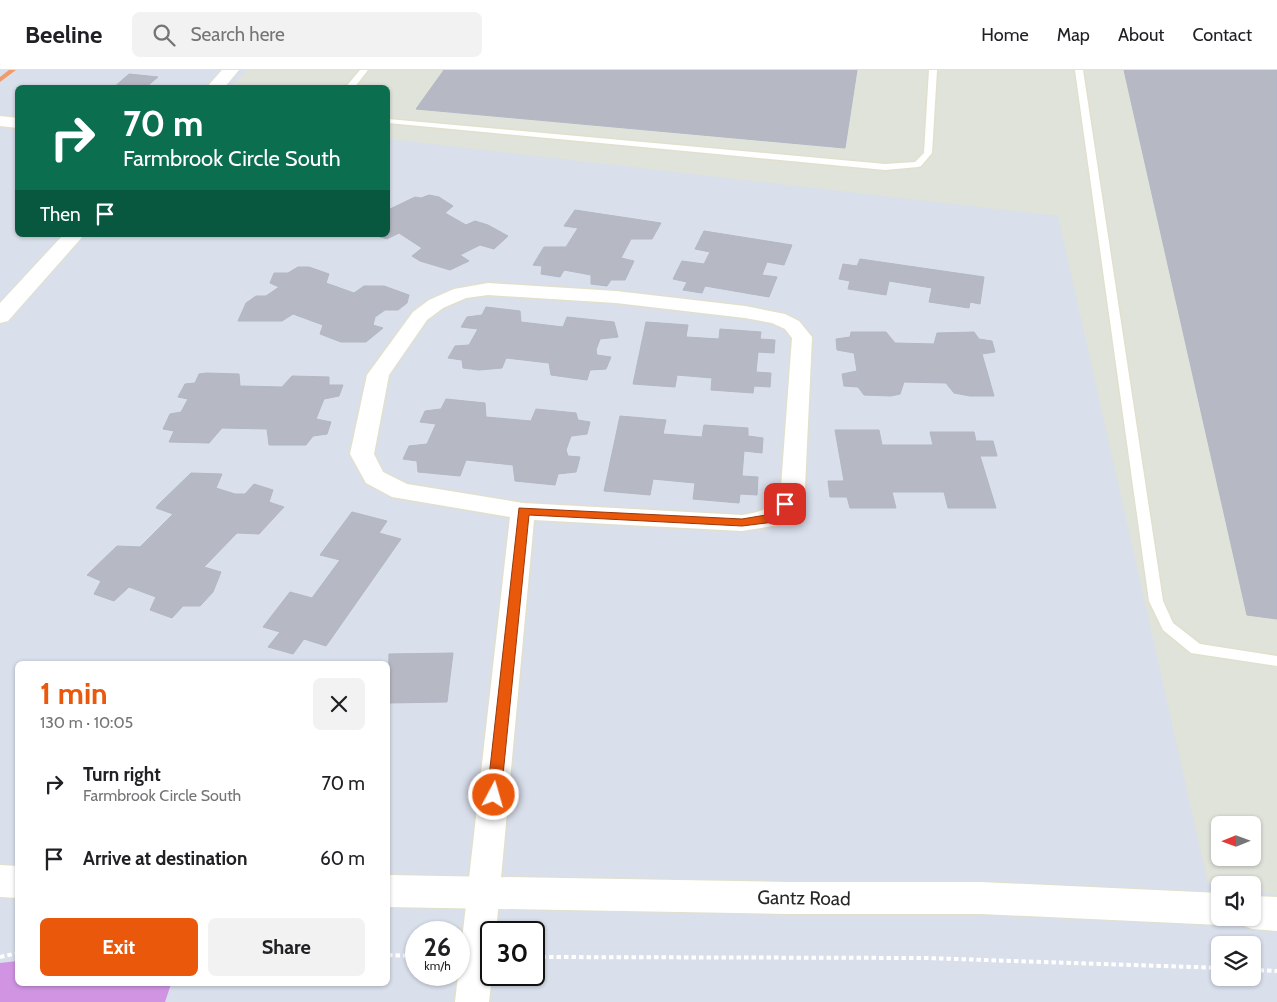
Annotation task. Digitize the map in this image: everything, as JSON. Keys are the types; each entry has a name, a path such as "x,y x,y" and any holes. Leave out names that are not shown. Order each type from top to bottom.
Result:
{"main road":[{"path":"217,85 231,70"},
{"path":"0,316 72,237"},
{"path":"0,881 15,882"},
{"name":"Gantz Road","path":"390,891 788,898 981,898 1211,909"},
{"path":"1261,913 1277,914"}],"street":[{"path":"0,121 15,123"},
{"path":"488,289 616,298 745,312 778,318 792,325 802,337 793,487 785,504 770,519 742,522 523,510 400,491 374,477 362,454 378,375 420,316 436,304 461,293 488,289"},
{"path":"472,1002 523,510"}],"lane":[{"path":"352,85 364,70"},
{"path":"390,121 885,167 918,164 928,153 933,70"},
{"path":"1079,70 1156,601 1168,626 1196,649 1277,660"}],"path":[{"path":"0,957 15,954"},
{"path":"390,955 405,956"},
{"path":"545,957 926,958 1211,968"},
{"path":"1261,971 1277,972"}],"shaded area":[{"path":"247,70 1277,70 1277,895 1261,892 1261,876 1211,876 1211,884 1208,884 1058,216 390,139 390,85 233,85"},
{"path":"15,961 15,986 170,986 165,1002 0,1002 0,963"}],"building":[{"path":"444,70 857,70 845,148 416,109"},
{"path":"1124,70 1277,70 1277,619 1247,615"},
{"path":"129,74 158,77 149,85 116,85"},
{"path":"429,195 439,197 453,206 445,213 466,225 475,221 488,225 508,236 494,249 480,245 460,255 469,261 450,270 420,261 412,256 422,248 399,233 387,239 380,237 390,237 390,209 415,197 421,198"},
{"path":"575,210 661,223 652,239 631,239 621,258 634,261 625,280 611,280 607,286 591,284 591,275 564,270 560,277 541,274 542,266 533,265 544,247 566,247 578,228 564,226"},
{"path":"704,231 792,245 784,265 767,262 762,275 777,277 769,297 705,286 702,293 683,290 687,282 673,279 682,261 704,264 710,252 695,249"},
{"path":"860,259 984,277 980,304 970,302 969,308 929,302 932,288 889,281 886,295 848,289 850,281 839,279 843,264 857,266"},
{"path":"298,267 309,267 329,274 326,283 354,293 364,286 384,286 409,295 407,303 398,310 385,310 375,317 373,325 383,328 366,342 341,342 320,334 323,325 293,314 282,321 238,321 246,303 256,296 266,296 279,287 270,283 274,273 288,273"},
{"path":"486,307 520,311 521,322 563,327 567,317 614,322 618,337 600,339 596,350 597,355 611,357 606,369 590,370 587,380 551,375 549,363 506,358 502,368 479,370 463,368 462,360 448,358 455,346 469,345 478,329 461,327 467,317 482,315"},
{"path":"646,322 688,325 686,337 719,339 720,329 761,332 760,339 775,340 774,353 758,352 756,372 771,373 770,387 754,386 753,393 711,390 712,378 677,375 675,387 633,384"},
{"path":"851,332 886,332 895,343 934,344 937,333 974,332 979,339 992,341 995,352 982,354 994,396 970,396 954,393 946,383 904,382 900,394 891,396 864,395 858,387 844,386 842,374 857,371 854,353 837,350 836,339 850,337"},
{"path":"199,374 239,374 240,386 282,387 292,376 329,377 329,385 343,385 339,396 324,399 316,419 331,422 327,434 313,436 306,445 269,445 267,429 222,428 209,443 169,442 174,431 163,429 170,414 181,412 188,399 178,397 185,384 195,383"},
{"path":"446,399 485,403 486,417 531,421 536,409 576,413 578,420 590,422 587,434 571,436 566,450 568,456 580,457 576,472 558,474 555,485 515,481 513,465 466,460 460,476 418,472 417,461 403,459 409,446 427,444 436,424 420,422 425,411 441,409"},
{"path":"620,416 666,420 663,434 702,437 704,425 748,428 748,436 763,438 762,453 744,451 742,476 758,477 757,495 740,494 739,503 693,499 695,483 653,479 650,495 604,491"},
{"path":"835,430 879,430 882,445 933,445 930,432 974,432 976,441 993,441 997,456 980,456 996,508 948,508 944,492 892,492 896,508 850,508 847,497 830,497 828,481 844,481"},
{"path":"191,473 222,474 216,488 235,494 245,494 254,484 273,490 269,502 284,507 259,534 237,533 204,567 221,572 213,592 200,606 183,606 172,618 150,610 156,597 129,587 114,601 94,594 101,581 87,575 117,546 140,547 173,514 156,508 158,505"},
{"path":"352,512 387,521 379,533 401,539 326,646 304,639 293,654 268,647 280,632 263,627 290,592 312,598 340,560 320,555"},
{"path":"453,653 447,702 390,703 389,654"}],"waterway":[{"path":"0,80 13,70"}],"route":[{"path":"494,795 523,510 742,522 770,519 785,504"}]}
